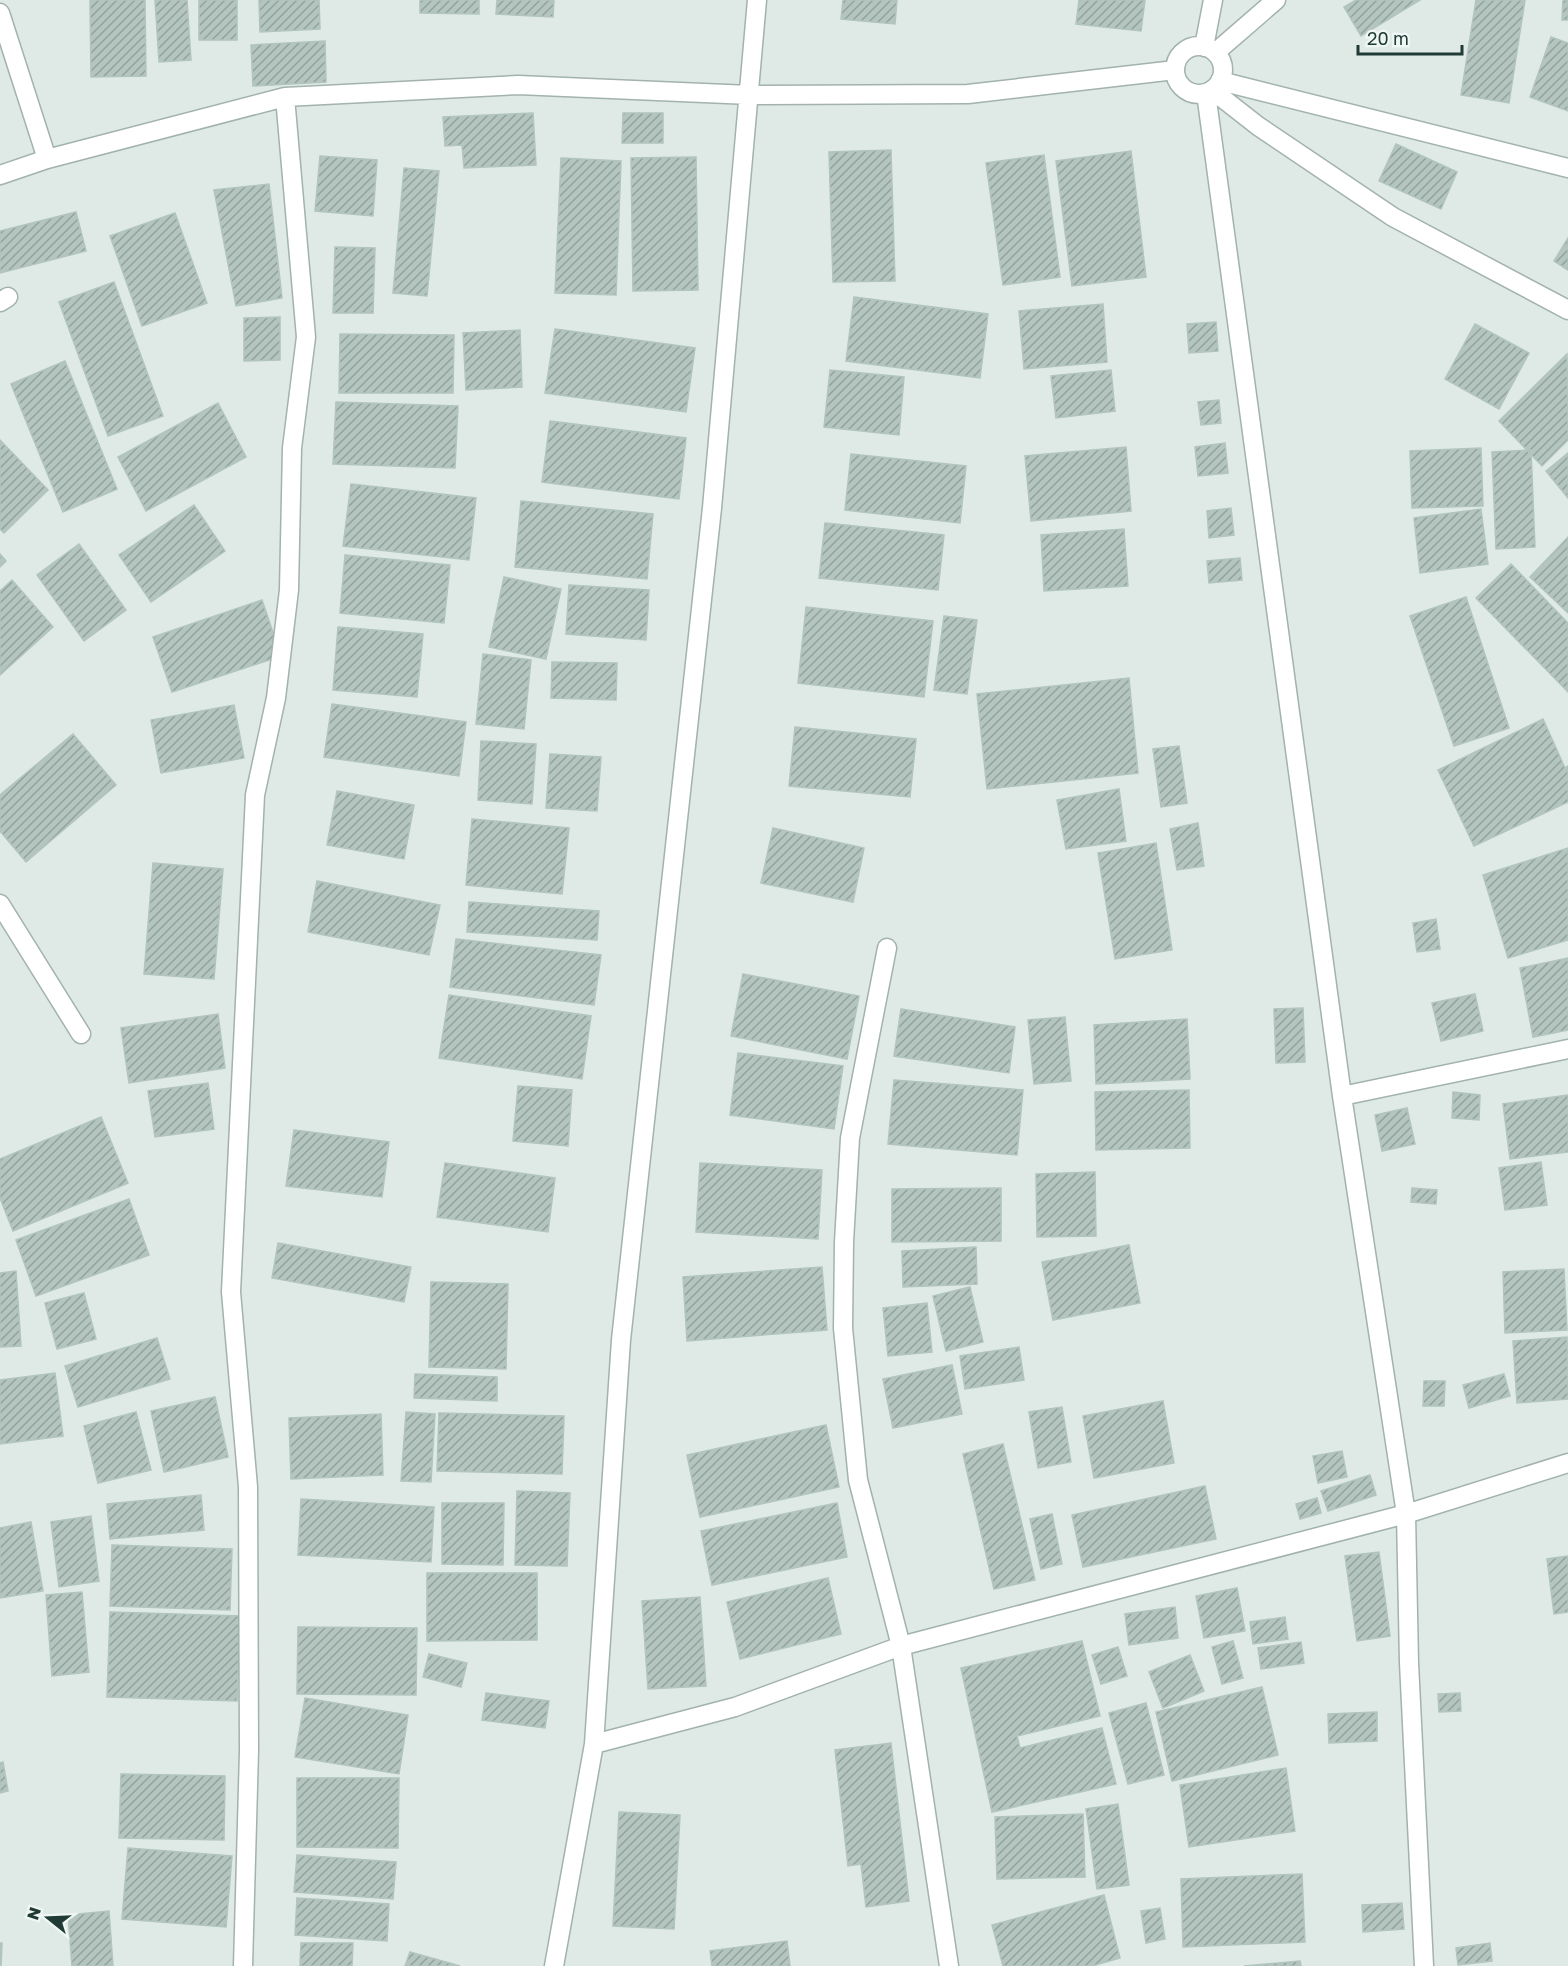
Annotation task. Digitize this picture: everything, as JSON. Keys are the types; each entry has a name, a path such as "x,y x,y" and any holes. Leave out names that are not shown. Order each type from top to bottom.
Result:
{"street":[{"path":"554,1966 594,1744 621,1340 712,508 757,0"},
{"path":"1213,0 1210,49 1221,62 1213,88 1342,1096 1407,1514 1409,1663 1424,1966"},
{"path":"1276,0 1210,49 1186,50 1178,59 1175,70 1183,87 1194,93 1213,88 1568,168"},
{"path":"0,13 47,159"},
{"path":"0,175 47,159 285,97 518,85 750,94 968,94 1175,70"},
{"path":"1213,88 1258,126 1393,217 1568,310"},
{"path":"243,1966 249,1752 248,1487 231,1292 255,795 276,698 289,590 292,448 306,337 285,97"},
{"path":"0,904 81,1034"},
{"path":"887,948 850,1138 844,1242 843,1328 858,1480 901,1646 949,1966"},
{"path":"1342,1096 1568,1049"},
{"path":"594,1744 735,1707 901,1646 1407,1514 1568,1463"}],"building":[{"path":"90,0 145,0 146,76 91,77"},
{"path":"155,0 187,0 191,60 159,62"},
{"path":"199,0 237,0 237,40 199,40"},
{"path":"259,0 319,0 320,29 260,32"},
{"path":"420,0 479,0 479,14 420,13"},
{"path":"497,0 554,0 553,17 496,14"},
{"path":"843,0 897,0 895,24 841,19"},
{"path":"1079,0 1145,0 1141,31 1076,24"},
{"path":"1356,0 1420,0 1361,36 1344,7"},
{"path":"1476,0 1525,0 1509,103 1461,95"},
{"path":"1563,0 1568,0 1568,20 1562,20"},
{"path":"1551,37 1568,43 1568,111 1530,97"},
{"path":"325,41 326,82 253,86 251,45"},
{"path":"533,113 536,165 464,168 462,145 445,146 443,117"},
{"path":"623,113 663,113 663,143 622,143"},
{"path":"1396,144 1457,172 1441,209 1379,181"},
{"path":"891,150 895,281 833,282 829,152"},
{"path":"1131,151 1146,277 1072,286 1056,161"},
{"path":"1044,155 1060,277 1003,285 986,163"},
{"path":"320,156 377,160 373,216 315,211"},
{"path":"696,157 698,290 633,291 631,158"},
{"path":"561,158 621,161 616,295 555,293"},
{"path":"404,168 439,171 427,296 393,293"},
{"path":"269,184 282,298 236,306 214,190"},
{"path":"76,212 86,251 0,273 0,231"},
{"path":"175,213 207,303 142,326 110,236"},
{"path":"1568,238 1568,270 1554,261"},
{"path":"335,247 375,248 373,313 333,313"},
{"path":"114,282 163,416 108,436 59,302"},
{"path":"854,297 988,314 980,378 846,361"},
{"path":"1103,304 1107,362 1024,369 1019,311"},
{"path":"280,317 280,360 244,361 244,318"},
{"path":"1216,322 1218,351 1189,353 1187,324"},
{"path":"1475,324 1529,353 1499,409 1445,379"},
{"path":"555,329 695,348 686,412 545,393"},
{"path":"520,330 522,387 466,390 463,333"},
{"path":"340,334 454,335 453,393 339,393"},
{"path":"1567,354 1568,440 1542,466 1499,421"},
{"path":"65,361 117,489 63,512 11,384"},
{"path":"830,370 904,377 899,435 824,427"},
{"path":"1111,370 1115,411 1056,418 1051,376"},
{"path":"1219,400 1221,423 1201,425 1198,402"},
{"path":"336,402 458,406 455,468 333,464"},
{"path":"218,403 246,457 146,511 118,457"},
{"path":"550,421 686,438 679,499 542,482"},
{"path":"0,440 48,490 4,533 0,529"},
{"path":"1225,443 1228,473 1198,476 1195,447"},
{"path":"1126,447 1131,511 1031,521 1025,456"},
{"path":"1481,448 1483,506 1412,508 1410,451"},
{"path":"1531,450 1535,547 1496,549 1492,452"},
{"path":"1568,453 1568,498 1546,471"},
{"path":"851,454 966,466 960,523 845,510"},
{"path":"351,484 476,498 469,560 343,546"},
{"path":"521,501 653,514 647,579 515,567"},
{"path":"194,505 225,551 151,602 119,555"},
{"path":"1231,508 1234,535 1209,538 1207,511"},
{"path":"1481,509 1488,564 1420,573 1414,518"},
{"path":"825,523 944,535 938,590 819,578"},
{"path":"1124,529 1128,586 1044,591 1041,535"},
{"path":"1568,537 1568,613 1530,577"},
{"path":"79,544 126,610 84,641 37,575"},
{"path":"0,554 6,561 0,567"},
{"path":"345,555 450,565 444,623 340,613"},
{"path":"1240,558 1242,580 1209,583 1207,561"},
{"path":"1511,564 1568,623 1568,692 1476,598"},
{"path":"504,577 561,589 546,659 489,647"},
{"path":"12,580 53,627 0,675 0,591"},
{"path":"569,585 649,590 646,640 566,634"},
{"path":"1466,597 1509,728 1454,746 1410,616"},
{"path":"262,600 281,656 172,692 153,637"},
{"path":"806,607 933,621 924,697 798,683"},
{"path":"944,616 977,620 967,694 934,690"},
{"path":"338,627 423,634 417,697 333,690"},
{"path":"483,654 531,660 524,729 476,724"},
{"path":"552,662 617,663 616,700 551,698"},
{"path":"1129,678 1138,773 987,789 977,694"},
{"path":"332,704 466,722 459,776 324,757"},
{"path":"234,705 244,758 161,773 151,720"},
{"path":"1543,719 1565,768 1568,766 1568,802 1474,846 1438,770"},
{"path":"795,727 916,739 910,797 789,786"},
{"path":"73,734 116,785 26,862 0,831 0,795"},
{"path":"481,741 536,744 532,804 478,800"},
{"path":"1179,746 1187,803 1161,807 1153,749"},
{"path":"550,754 601,757 597,811 546,808"},
{"path":"1119,789 1126,841 1066,849 1057,800"},
{"path":"337,791 414,805 404,859 327,845"},
{"path":"472,819 569,828 562,894 466,885"},
{"path":"1198,823 1204,866 1177,870 1170,829"},
{"path":"773,828 864,848 853,902 761,883"},
{"path":"1156,843 1172,950 1115,959 1098,853"},
{"path":"1568,848 1568,940 1508,958 1483,875"},
{"path":"153,863 223,869 214,979 144,974"},
{"path":"317,881 440,905 429,955 308,932"},
{"path":"469,902 599,911 597,940 467,932"},
{"path":"1436,919 1440,949 1417,952 1413,923"},
{"path":"456,939 601,955 594,1005 450,987"},
{"path":"1568,958 1568,1030 1533,1037 1520,968"},
{"path":"743,974 859,996 847,1059 731,1036"},
{"path":"1475,994 1483,1031 1441,1041 1432,1003"},
{"path":"449,995 591,1016 582,1079 439,1058"},
{"path":"1303,1008 1305,1062 1276,1063 1274,1009"},
{"path":"901,1009 1015,1027 1009,1073 894,1056"},
{"path":"218,1014 225,1068 129,1083 121,1028"},
{"path":"1065,1017 1071,1081 1034,1084 1028,1020"},
{"path":"1187,1019 1190,1079 1096,1084 1094,1025"},
{"path":"738,1053 843,1066 834,1129 730,1115"},
{"path":"894,1080 1023,1090 1017,1155 888,1144"},
{"path":"208,1083 214,1129 155,1137 148,1091"},
{"path":"518,1086 572,1090 568,1146 513,1141"},
{"path":"1189,1090 1190,1148 1096,1150 1095,1092"},
{"path":"1453,1092 1480,1095 1479,1120 1452,1118"},
{"path":"1568,1095 1568,1152 1510,1159 1503,1104"},
{"path":"1407,1108 1415,1144 1382,1151 1375,1115"},
{"path":"101,1117 128,1183 13,1231 0,1198 0,1159"},
{"path":"294,1130 389,1142 382,1197 286,1186"},
{"path":"1541,1162 1547,1205 1505,1210 1499,1168"},
{"path":"445,1163 555,1178 548,1232 437,1217"},
{"path":"700,1163 822,1170 818,1239 696,1232"},
{"path":"1095,1172 1096,1236 1037,1237 1036,1174"},
{"path":"1001,1188 1001,1241 892,1242 892,1189"},
{"path":"1412,1188 1437,1190 1436,1204 1411,1202"},
{"path":"129,1199 149,1255 36,1296 16,1240"},
{"path":"278,1243 411,1267 404,1302 272,1278"},
{"path":"1129,1245 1140,1303 1053,1320 1042,1262"},
{"path":"976,1247 977,1284 903,1287 902,1251"},
{"path":"822,1267 827,1330 687,1341 683,1277"},
{"path":"1564,1269 1567,1330 1505,1333 1503,1272"},
{"path":"16,1271 21,1346 0,1347 0,1273"},
{"path":"431,1282 508,1284 506,1369 429,1367"},
{"path":"970,1287 983,1342 946,1351 933,1296"},
{"path":"84,1293 96,1339 57,1349 45,1303"},
{"path":"927,1303 932,1352 888,1356 883,1308"},
{"path":"1567,1337 1568,1399 1517,1403 1513,1341"},
{"path":"157,1338 170,1379 78,1407 65,1366"},
{"path":"1019,1347 1024,1380 965,1389 960,1356"},
{"path":"952,1365 962,1414 893,1428 883,1379"},
{"path":"55,1373 63,1436 0,1444 0,1380"},
{"path":"415,1374 497,1377 497,1401 414,1398"},
{"path":"1504,1374 1510,1396 1469,1408 1463,1385"},
{"path":"1424,1381 1445,1381 1444,1406 1423,1406"},
{"path":"215,1397 228,1457 164,1472 151,1411"},
{"path":"1163,1401 1174,1463 1094,1478 1083,1416"},
{"path":"1062,1407 1071,1462 1038,1468 1029,1412"},
{"path":"136,1412 151,1470 98,1483 84,1426"},
{"path":"406,1412 435,1414 431,1482 401,1481"},
{"path":"439,1413 564,1416 562,1474 437,1471"},
{"path":"381,1414 383,1475 291,1479 289,1418"},
{"path":"826,1425 839,1487 700,1517 687,1455"},
{"path":"1003,1444 1035,1580 994,1589 963,1454"},
{"path":"1342,1451 1347,1477 1318,1483 1313,1456"},
{"path":"1370,1475 1376,1495 1328,1511 1321,1491"},
{"path":"1205,1486 1216,1539 1083,1567 1072,1515"},
{"path":"517,1491 570,1493 567,1566 515,1565"},
{"path":"201,1495 204,1530 110,1539 107,1504"},
{"path":"1317,1498 1321,1513 1300,1519 1296,1504"},
{"path":"301,1499 434,1507 431,1562 298,1555"},
{"path":"442,1503 504,1503 503,1565 442,1564"},
{"path":"837,1503 847,1557 712,1585 701,1531"},
{"path":"1052,1514 1062,1564 1041,1569 1030,1519"},
{"path":"91,1516 99,1581 59,1587 51,1522"},
{"path":"31,1522 43,1591 0,1598 0,1528"},
{"path":"112,1545 232,1549 230,1610 110,1606"},
{"path":"1379,1552 1390,1636 1357,1641 1345,1556"},
{"path":"1568,1556 1568,1612 1554,1614 1547,1559"},
{"path":"427,1573 537,1573 537,1640 427,1641"},
{"path":"828,1578 841,1634 740,1659 727,1602"},
{"path":"1237,1588 1245,1631 1204,1638 1196,1596"},
{"path":"82,1592 89,1672 52,1676 46,1595"},
{"path":"700,1597 706,1686 648,1689 642,1601"},
{"path":"1175,1607 1178,1638 1129,1645 1125,1614"},
{"path":"110,1612 240,1616 237,1701 107,1697"},
{"path":"1285,1617 1288,1639 1253,1644 1250,1622"},
{"path":"298,1627 417,1628 416,1695 297,1694"},
{"path":"1082,1641 1100,1716 1017,1736 1020,1748 1102,1728 1116,1784 992,1812 961,1668"},
{"path":"1233,1641 1243,1678 1222,1684 1212,1647"},
{"path":"1301,1642 1304,1663 1261,1669 1258,1648"},
{"path":"1118,1647 1127,1676 1101,1684 1092,1655"},
{"path":"429,1654 467,1663 461,1687 423,1677"},
{"path":"1190,1655 1204,1691 1163,1708 1149,1672"},
{"path":"1262,1687 1278,1755 1172,1781 1156,1712"},
{"path":"486,1693 549,1701 545,1728 482,1720"},
{"path":"1460,1693 1461,1711 1439,1712 1438,1694"},
{"path":"305,1698 408,1715 399,1774 295,1757"},
{"path":"1146,1703 1164,1775 1128,1784 1109,1713"},
{"path":"1377,1712 1377,1741 1329,1743 1328,1714"},
{"path":"891,1743 909,1901 866,1907 861,1864 848,1866 835,1750"},
{"path":"3,1762 8,1791 0,1793 0,1763"},
{"path":"1286,1768 1295,1831 1189,1847 1180,1785"},
{"path":"121,1774 225,1776 224,1840 119,1838"},
{"path":"297,1778 399,1778 398,1848 297,1847"},
{"path":"1118,1804 1129,1885 1097,1889 1086,1809"},
{"path":"619,1812 680,1815 674,1929 613,1926"},
{"path":"1083,1814 1085,1877 997,1879 995,1817"},
{"path":"128,1848 232,1856 226,1927 122,1919"},
{"path":"297,1855 396,1862 393,1899 294,1892"},
{"path":"1302,1874 1305,1942 1183,1947 1181,1879"},
{"path":"1104,1895 1120,1958 1092,1966 1003,1966 992,1925"},
{"path":"297,1898 389,1904 387,1941 295,1935"},
{"path":"1402,1903 1404,1929 1363,1932 1362,1905"},
{"path":"1160,1908 1165,1939 1146,1943 1141,1911"},
{"path":"109,1911 113,1966 72,1966 68,1915"},
{"path":"787,1941 790,1966 712,1966 710,1951"},
{"path":"0,1943 2,1943 1,1966 0,1966"},
{"path":"301,1943 353,1943 352,1966 300,1966"},
{"path":"1490,1943 1492,1961 1458,1965 1456,1948"},
{"path":"410,1952 460,1966 405,1966"},
{"path":"1300,1961 1301,1966 1244,1966"}]}
